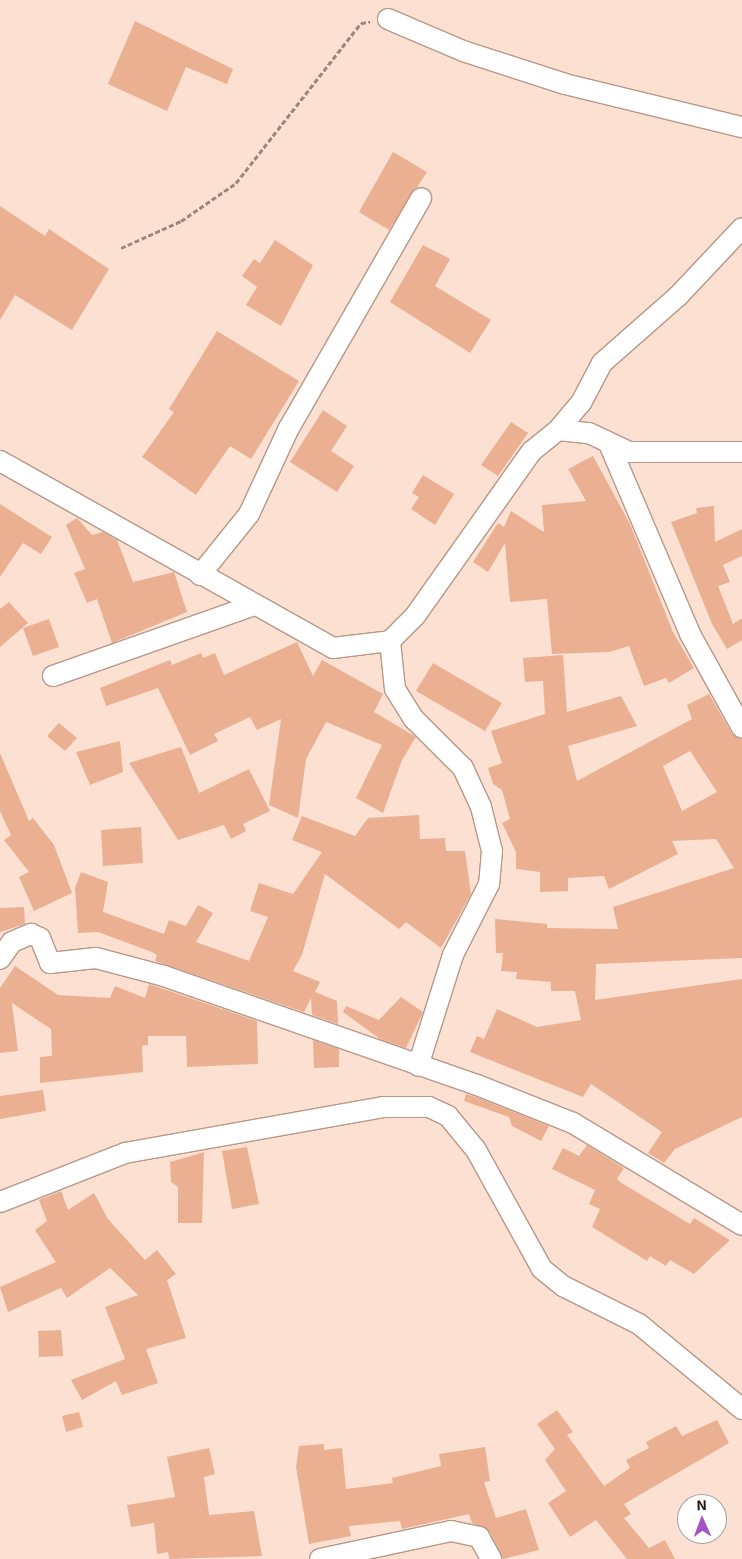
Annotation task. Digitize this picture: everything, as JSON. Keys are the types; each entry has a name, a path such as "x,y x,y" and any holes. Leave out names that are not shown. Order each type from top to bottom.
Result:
{"street":[{"path":"388,19 564,84 742,127"},
{"path":"200,575 249,514 289,428 421,198"},
{"path":"0,461 333,648 390,640 415,616 532,451 558,430 581,403 602,363 678,296 742,228"},
{"path":"558,430 589,433 610,446 665,454 742,452"},
{"path":"610,446 690,634 742,728"},
{"path":"53,676 255,605"},
{"path":"390,640 395,689 414,719 463,768 482,807 492,851 489,884 453,955 418,1066"},
{"path":"0,959 12,942 31,934 40,938 50,963 96,958 164,976 418,1066 573,1123 742,1224"},
{"path":"0,1202 125,1153 383,1107 429,1108 448,1116 476,1150 542,1269 563,1286 639,1324 742,1409"},
{"path":"320,1559 451,1531 479,1537 492,1559"}],"path":[{"path":"121,248 165,230 236,182 362,23 388,19"}],"building":[{"path":"135,21 233,69 227,84 186,67 167,111 108,84"},
{"path":"393,152 427,172 389,230 359,212"},
{"path":"0,206 45,236 49,229 109,269 72,330 15,295 0,320"},
{"path":"275,240 313,265 281,326 246,305 257,287 242,276 254,259 260,263"},
{"path":"423,245 450,259 435,286 491,320 470,353 390,302"},
{"path":"217,331 299,381 251,459 230,446 196,495 142,457 174,412 169,409"},
{"path":"323,410 347,426 331,451 354,466 337,492 290,462"},
{"path":"511,422 528,433 498,476 481,465"},
{"path":"593,456 630,524 673,632 694,668 669,683 666,678 644,686 629,646 609,652 552,654 547,599 510,602 505,543 488,572 473,562 498,523 504,527 511,511 544,532 542,505 586,501 568,469"},
{"path":"423,475 454,494 435,525 411,509 419,497 412,493"},
{"path":"0,504 52,537 41,554 23,543 0,577"},
{"path":"714,506 715,542 742,529 742,556 723,565 730,582 718,586 733,624 742,618 742,640 727,649 712,624 671,522 697,513 696,508"},
{"path":"77,518 92,535 103,532 117,540 133,582 174,572 187,612 112,643 97,599 87,603 74,573 85,569 66,525"},
{"path":"9,602 28,623 0,647 0,609"},
{"path":"49,619 59,647 33,656 23,628"},
{"path":"297,642 313,676 322,660 383,694 374,712 416,737 402,760 383,813 356,798 382,745 326,722 306,759 298,818 269,805 281,719 257,730 250,717 214,734 218,741 190,755 158,688 106,706 100,688 170,660 172,665 201,653 203,658 215,653 224,675"},
{"path":"563,655 567,712 621,696 637,726 568,746 577,781 692,719 687,705 709,694 732,734 742,740 742,958 596,964 595,1000 742,979 742,1117 675,1149 664,1163 648,1153 662,1132 591,1084 583,1097 470,1052 477,1036 484,1039 497,1009 537,1027 581,1020 575,991 551,991 551,982 516,979 517,972 501,971 503,953 496,953 495,919 547,924 547,928 618,929 613,907 734,868 716,839 672,841 678,854 609,889 604,876 568,878 568,891 540,892 540,872 516,869 516,852 502,823 510,819 502,790 493,784 488,768 502,763 491,731 545,714 543,681 525,682 523,658","holes":["690,751 717,792 682,811 663,766"]},
{"path":"433,663 502,703 485,731 416,691"},
{"path":"59,723 77,738 65,751 47,736"},
{"path":"120,741 123,772 90,785 76,752"},
{"path":"181,747 199,793 249,769 270,811 243,824 246,831 231,839 224,825 178,840 129,763"},
{"path":"0,753 29,821 33,818 54,845 72,893 34,911 19,877 29,872 4,840 11,835 0,811"},
{"path":"419,815 420,839 445,838 446,851 465,851 471,894 441,948 406,922 399,929 325,874 302,955 293,971 320,982 315,992 337,1001 338,1024 312,1015 311,998 304,1012 155,961 157,955 152,952 98,932 78,933 75,888 81,872 108,882 103,912 164,934 169,920 186,926 198,905 213,913 196,942 249,961 268,917 250,911 259,883 293,894 322,852 292,840 302,816 355,836 368,818"},
{"path":"141,827 143,863 103,866 101,830"},
{"path":"24,907 25,924 0,932 0,908"},
{"path":"15,966 58,995 110,998 115,986 145,998 149,984 257,1021 258,1064 187,1067 186,1036 148,1036 148,1045 142,1046 143,1072 40,1083 40,1057 52,1056 51,1029 12,1003 18,1051 0,1053 0,988"},
{"path":"401,997 423,1012 406,1048 380,1039 343,1012 346,1006 379,1020"},
{"path":"313,1040 339,1049 339,1067 314,1068"},
{"path":"43,1090 46,1111 0,1119 0,1096"},
{"path":"466,1094 549,1126 541,1141 512,1126 509,1117 464,1101"},
{"path":"587,1145 624,1168 617,1179 620,1182 690,1224 694,1218 730,1240 694,1274 670,1260 666,1266 650,1256 647,1261 592,1227 600,1209 589,1204 595,1190 552,1169 563,1148 579,1156"},
{"path":"247,1147 259,1204 232,1209 222,1151"},
{"path":"204,1152 202,1223 178,1223 178,1187 171,1182 170,1162"},
{"path":"61,1191 68,1210 94,1193 108,1219 145,1260 157,1250 176,1274 167,1280 186,1338 146,1349 158,1383 122,1395 116,1381 82,1400 71,1380 125,1359 105,1307 138,1295 110,1268 67,1298 61,1288 8,1312 0,1287 56,1262 35,1230 47,1221 39,1200"},
{"path":"61,1330 63,1356 39,1357 38,1331"},
{"path":"557,1410 573,1432 567,1435 604,1486 630,1468 626,1460 649,1448 646,1442 676,1426 682,1436 717,1420 729,1443 624,1504 631,1514 624,1518 649,1548 665,1540 675,1559 627,1559 596,1520 570,1537 548,1503 566,1491 545,1460 555,1449 537,1424"},
{"path":"79,1412 83,1427 66,1432 62,1416"},
{"path":"324,1444 324,1450 342,1448 346,1489 393,1483 392,1478 441,1466 439,1454 485,1447 490,1481 484,1482 496,1518 526,1509 539,1550 503,1559 489,1531 472,1523 469,1514 402,1529 400,1521 349,1526 351,1536 309,1544 296,1467 299,1446"},
{"path":"209,1448 215,1474 204,1477 209,1515 254,1511 262,1556 169,1559 168,1552 157,1554 154,1523 131,1527 127,1505 175,1497 167,1457"}]}
